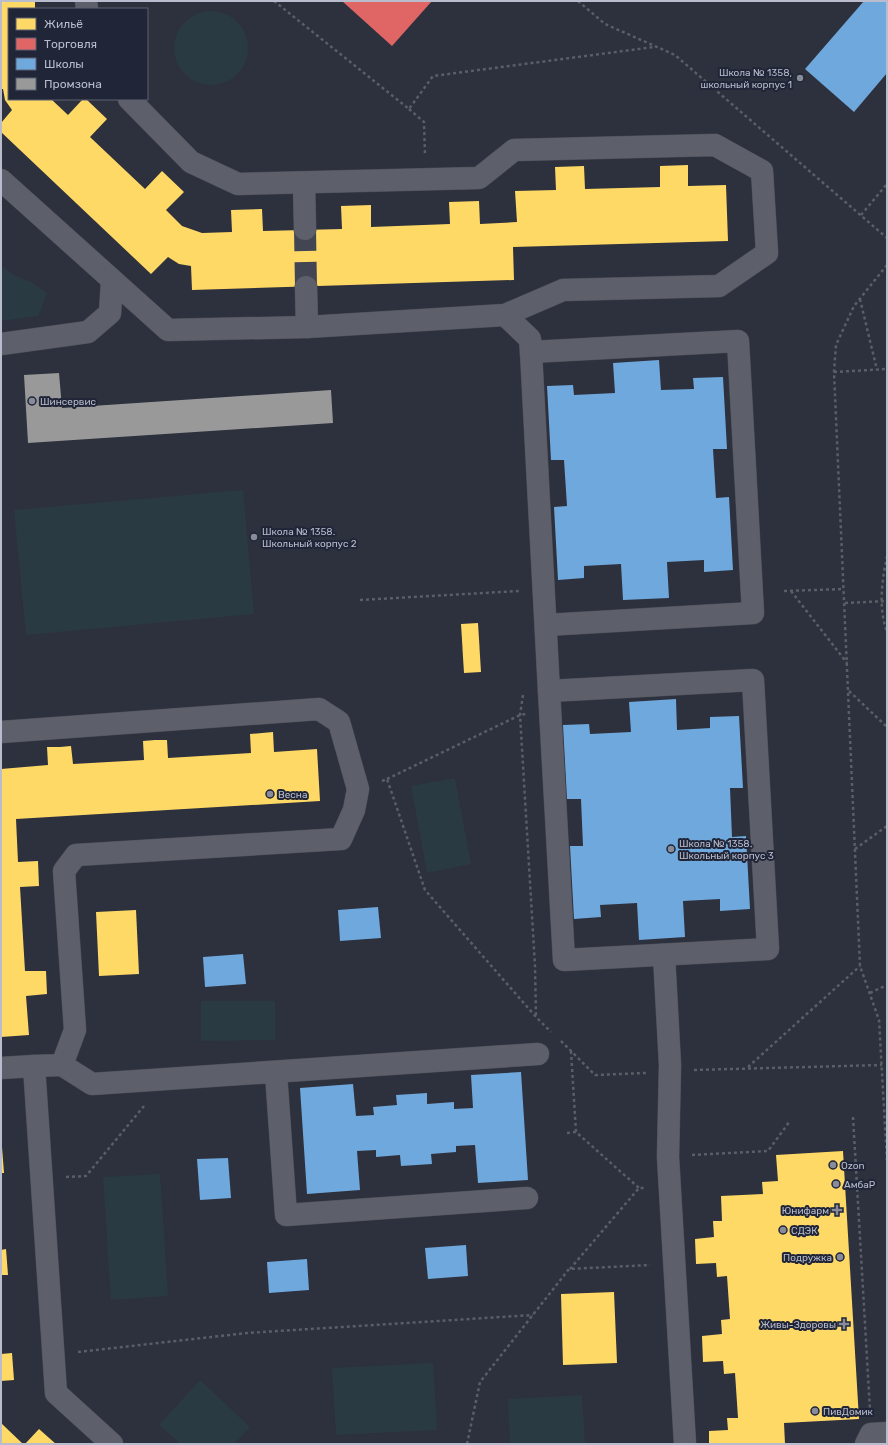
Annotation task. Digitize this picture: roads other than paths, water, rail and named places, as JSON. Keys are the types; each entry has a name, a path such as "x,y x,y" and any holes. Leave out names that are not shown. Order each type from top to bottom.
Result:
{"lane":[{"path":"1,180 168,330 307,327 505,315 563,290 719,286 766,253 762,171 715,145 514,150 479,178 238,184 191,162 130,100"},
{"path":"304,183 305,229"},
{"path":"1,344 88,332 110,313 112,281"},
{"path":"306,286 307,327"},
{"path":"505,315 530,339 550,713 564,960 768,949 753,680 549,691"},
{"path":"531,352 738,340 739,348 753,614 546,625"},
{"path":"1,732 319,709 339,722 358,789 354,810 341,839 76,855 64,871 75,1030 62,1064"},
{"path":"664,955 670,1071 668,1157 685,1444"},
{"path":"1,1068 62,1064 92,1084 276,1073 538,1054"},
{"path":"34,1066 56,1393 112,1444"},
{"path":"276,1073 286,1215 527,1198"}],"tunnel":[{"path":"305,229 306,287"}],"place":[{"name":"Школа № 1358, школьный корпус 1","path":"800,78"},
{"name":"Шинсервис","path":"32,401"},
{"name":"Школа № 1358. Школьный корпус 2","path":"254,537"},
{"name":"Весна","path":"270,794"},
{"name":"Школа № 1358. Школьный корпус 3","path":"671,849"},
{"name":"Ozon","path":"833,1165"},
{"name":"АмбаР","path":"836,1184"},
{"name":"Юнифарм","path":"837,1210"},
{"name":"СДЭК","path":"783,1230"},
{"name":"Подружка","path":"840,1257"},
{"name":"Живы-Здоровы","path":"844,1324"},
{"name":"ПивДомик","path":"815,1411"}]}
